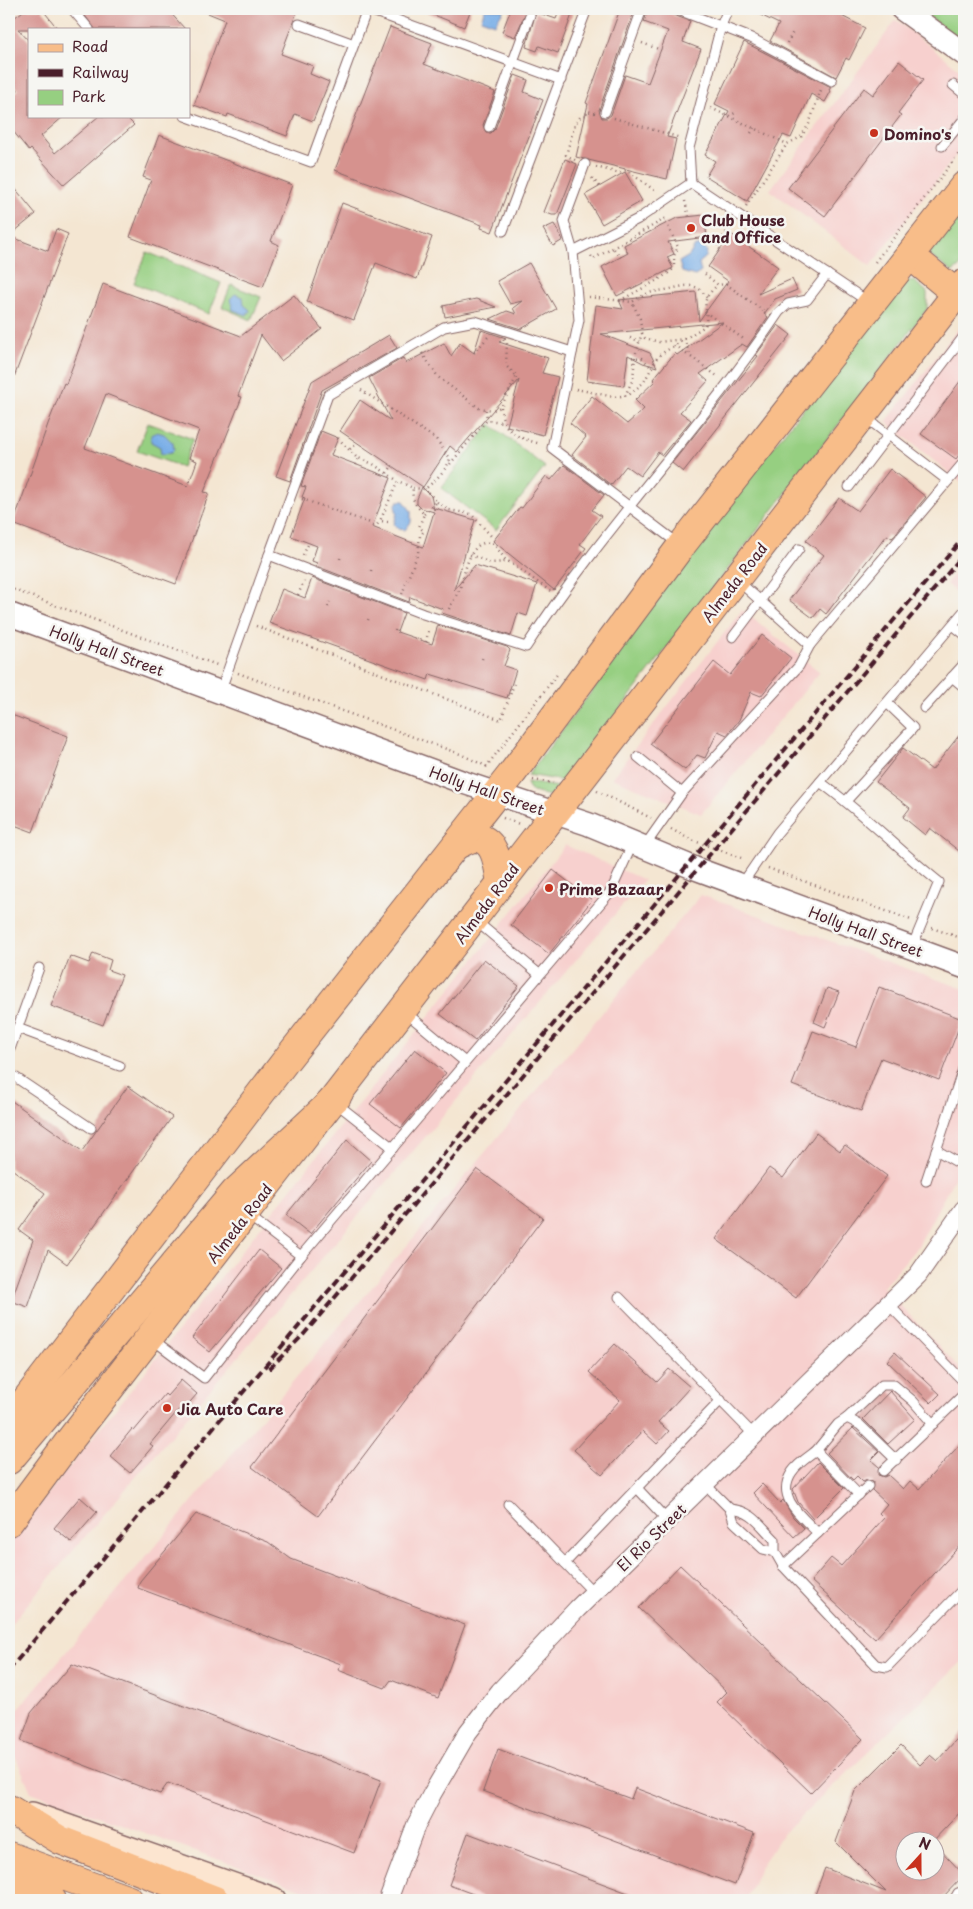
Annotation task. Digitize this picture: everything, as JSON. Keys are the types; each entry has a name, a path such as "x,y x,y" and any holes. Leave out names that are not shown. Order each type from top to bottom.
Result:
{"main road":[{"path":"12,1412 456,845 494,781 911,256 964,186"},
{"path":"911,256 960,289"},
{"name":"Almeda Road","path":"9,1522 960,289"},
{"path":"456,845 475,838 484,840 492,846 501,883"},
{"path":"9,1460 235,1192 335,1099"},
{"path":"9,1808 60,1840 215,1900"},
{"path":"9,1808 273,1900"},
{"path":"9,1856 71,1877 129,1900"},
{"path":"71,1877 172,1900"},
{"path":"9,1884 52,1900"}],"street":[{"path":"902,9 964,54"},
{"name":"Holly Hall Street","path":"9,614 220,692 494,781 556,813 742,885 964,967"},
{"name":"El Rio Street","path":"388,1900 416,1825 468,1732 500,1691 594,1593 706,1485 918,1274 964,1209"}],"lane":[{"path":"72,9 88,28"},
{"path":"190,118 310,162 367,9 561,80"},
{"path":"503,231 587,9"},
{"path":"604,114 642,9"},
{"path":"676,9 751,38 829,79"},
{"path":"691,184 691,141 721,26 728,9"},
{"path":"489,127 530,15"},
{"path":"299,24 354,44"},
{"path":"953,85 964,94"},
{"path":"942,146 964,119"},
{"path":"585,164 564,221 573,252 579,320 552,448 681,546"},
{"path":"573,252 638,219 691,184"},
{"path":"691,184 872,304"},
{"path":"269,555 398,605 526,647 559,597 727,383 774,319 788,304 807,300 827,274"},
{"path":"220,692 328,394 444,327 458,323 475,321 572,352"},
{"path":"849,488 964,336"},
{"path":"863,415 948,481"},
{"path":"150,1338 204,1378 302,1256 611,891 638,845 682,793 800,666 810,646 964,462"},
{"path":"733,637 799,549"},
{"path":"736,579 810,646"},
{"path":"742,885 777,833 964,611"},
{"path":"953,624 964,634"},
{"path":"924,708 964,664"},
{"path":"952,677 964,686"},
{"path":"846,801 913,728 887,703"},
{"path":"638,757 682,793"},
{"path":"820,782 846,801 939,882 912,948"},
{"path":"474,919 540,974"},
{"path":"9,1052 38,968"},
{"path":"403,1011 465,1062"},
{"path":"17,1028 120,1066"},
{"path":"926,1181 964,1066"},
{"path":"9,1073 91,1128"},
{"path":"335,1099 393,1148"},
{"path":"936,1150 964,1166"},
{"path":"246,1214 302,1256"},
{"path":"618,1297 755,1436"},
{"path":"888,1305 964,1382"},
{"path":"818,1533 795,1509 786,1496 786,1485 792,1471 816,1451 838,1424 882,1385 894,1385 933,1424"},
{"path":"883,1470 896,1460 964,1394"},
{"path":"565,1564 720,1400"},
{"path":"847,1418 860,1425 896,1460"},
{"path":"816,1451 859,1495"},
{"path":"706,1485 730,1509 734,1522 763,1549 775,1552"},
{"path":"783,1566 868,1486"},
{"path":"637,1488 668,1521"},
{"path":"508,1504 594,1593"},
{"path":"730,1509 745,1511 775,1540 775,1552 783,1566 876,1664 887,1667 964,1588"},
{"path":"954,1900 958,1893 964,1891"}],"path":[{"path":"632,38 661,50"},
{"path":"720,250 717,246 787,144 802,137 829,79"},
{"path":"700,104 787,144"},
{"path":"668,199 626,170 619,173 585,164 566,155 575,124 581,116 586,116 587,111 604,114 691,141"},
{"path":"729,116 735,113"},
{"path":"751,133 754,128"},
{"path":"681,191 688,207 689,216"},
{"path":"620,300 670,274 675,268 674,256 678,247 659,205"},
{"path":"585,246 593,259 665,219"},
{"path":"706,274 718,285"},
{"path":"577,297 632,302 654,290 690,284 698,288 707,298"},
{"path":"565,386 614,398 625,396 644,382 658,356 705,326 704,306 707,298 718,285 726,284 774,319"},
{"path":"632,302 640,319 644,338 660,342 684,339"},
{"path":"705,312 754,347"},
{"path":"474,353 495,328"},
{"path":"507,332 506,366 517,376 501,408 503,422 518,438 552,448"},
{"path":"625,396 633,379 635,358 642,333"},
{"path":"630,338 640,341"},
{"path":"684,339 691,357"},
{"path":"416,343 438,377 479,408 486,410 501,408"},
{"path":"674,345 727,383"},
{"path":"628,357 642,358 652,368"},
{"path":"349,383 436,439 450,458 449,465"},
{"path":"425,489 476,436 487,420 486,410"},
{"path":"487,420 503,422"},
{"path":"338,438 358,457 412,488 425,489 437,502 449,510 472,514 493,538"},
{"path":"350,450 358,443"},
{"path":"356,465 358,457"},
{"path":"387,474 392,466"},
{"path":"302,499 377,525 398,481"},
{"path":"412,488 417,508 424,514"},
{"path":"398,605 418,553 420,536 424,531 419,527 424,514 437,502"},
{"path":"380,521 388,522"},
{"path":"445,620 453,598 459,591 470,555 478,546 491,543 511,563 559,597"},
{"path":"470,555 491,563 511,563 517,560"},
{"path":"298,595 308,570"},
{"path":"9,588 460,754 494,781"},
{"path":"328,607 330,602"},
{"path":"245,622 501,720 514,684"},
{"path":"527,780 562,784"},
{"path":"592,790 659,822 690,840 964,939"}],"shaded area":[{"path":"896,20 964,73 964,145 870,266 770,190"},
{"path":"964,321 964,485 886,422"},
{"path":"964,562 964,599 946,584"},
{"path":"742,610 820,672 701,814 612,778"},
{"path":"565,845 644,880 9,1626 9,1543"},
{"path":"701,895 964,989 964,1160 918,1246 883,1287 964,1373 964,1660 782,1835 759,1869 746,1900 331,1900 31,1792 9,1742 9,1720"}],"green space":[{"path":"919,9 951,9 964,19 964,43"},
{"path":"964,195 964,261 952,272 929,255 929,241"},
{"path":"147,252 221,283 209,314 134,283"},
{"path":"905,280 914,281 927,292 927,309 565,781 528,775 602,678 645,609"},
{"path":"231,285 261,297 251,320 222,307"},
{"path":"148,423 193,439 182,467 137,451"},
{"path":"490,424 545,467 496,530 441,488"},
{"path":"527,782 559,787 550,796 532,791"}],"water":[{"path":"485,9 504,9 495,24 481,19"},
{"path":"695,246 703,246 707,251 706,257 699,263 701,272 695,276 682,272 679,262 689,256"},
{"path":"235,294 243,297 244,305 250,310 247,315 233,310 230,299"},
{"path":"157,432 164,434 173,443 174,450 171,453 161,454 160,447 151,442 151,435"},
{"path":"398,501 404,501 411,511 411,522 405,530 399,529 394,524 397,513 395,506"}],"building":[{"path":"26,9 42,9 57,28 18,29 28,40 28,118 62,118 41,136 55,153 97,118 127,118 134,125 64,185 31,149 29,151 9,126 9,98 18,90 9,79 9,17 11,20"},
{"path":"80,9 167,9 184,28 94,28"},
{"path":"198,9 298,9 281,54 313,66 310,74 329,82 313,121 295,114 287,136 228,114 227,117 194,105 225,20"},
{"path":"419,9 471,9 464,27"},
{"path":"511,9 527,10 515,37 502,32"},
{"path":"560,9 574,9 558,53 539,46 537,51 526,47 536,12 556,19"},
{"path":"613,9 635,9 599,110 602,118 607,118 611,115 625,75 648,83 668,31 644,22 648,9 670,9 673,15 690,21 683,42 701,49 667,137 676,139 667,179 576,157 588,104 586,103 619,12"},
{"path":"748,9 828,9 865,28 849,60 846,58 836,77 770,41 779,24"},
{"path":"390,27 432,43 424,64 495,92 483,125 486,133 491,133 495,129 515,75 528,80 524,92 543,100 492,232 481,228 482,225 335,170"},
{"path":"744,42 831,87 825,102 811,94 791,138 783,135 747,201 706,176 715,161 705,155 729,111 715,104"},
{"path":"899,61 923,80 898,113 901,115 825,216 788,188 864,88 873,95"},
{"path":"159,135 292,185 271,241 279,245 263,287 130,237 151,180 143,177"},
{"path":"565,159 577,164 557,215 552,215 544,212"},
{"path":"625,172 642,201 602,224 585,195"},
{"path":"9,181 36,214 9,236"},
{"path":"342,203 432,237 417,279 376,263 354,320 307,302"},
{"path":"704,215 707,237 668,242 674,254 667,257 673,268 617,296 602,267 628,253 624,245 677,218"},
{"path":"554,224 563,240 553,246 543,229"},
{"path":"56,229 68,234 10,388 9,236 48,251"},
{"path":"731,234 778,267 758,294 792,279 797,290 775,299 764,314 768,317 747,347 742,344 700,374 708,381 680,412 691,420 662,455 658,452 640,476 626,466 611,485 572,455 586,437 570,423 592,396 627,424 644,409 635,400 655,381 653,379 675,353 677,355 723,322 601,334 650,353 657,367 643,363 628,355 624,386 587,381 596,305 623,309 619,300 696,292 699,321 728,281 708,267"},
{"path":"529,263 556,309 521,329 490,319 507,311 516,314 513,308 522,301 510,304 497,281"},
{"path":"103,284 241,336 294,295 322,329 281,361 261,335 238,396 242,397 204,492 209,493 176,584 13,524 48,424 64,383 66,384","holes":["106,394 199,430 189,458 197,461 188,486 85,448"]},
{"path":"476,299 496,307 445,317 443,306"},
{"path":"778,325 791,335 683,472 672,463 758,356 756,355"},
{"path":"481,330 506,338 499,342 548,358 542,373 558,377 543,435 507,426 519,380 457,452 450,446 423,487 340,431 360,400 391,421 369,378 403,358 406,363 444,343 451,356 460,343 474,353"},
{"path":"389,335 397,348 322,390 290,481 276,476 312,381"},
{"path":"964,376 964,448 956,459 921,434"},
{"path":"321,431 338,438 331,455 391,478 372,527 423,547 434,512 421,508 417,504 422,487 431,496 434,510 435,508 475,520 454,590 475,565 537,584 527,616 518,613 511,636 442,613 443,609 410,597 409,602 316,566 317,563 312,561 317,546 291,536 305,498 302,497 306,487 301,486"},
{"path":"564,465 604,495 592,510 601,516 580,544 586,548 554,590 493,541 520,507 522,508 546,476 551,480"},
{"path":"890,469 926,497 892,538 887,535 826,614 820,609 813,618 789,600 824,555 806,541 839,498 858,511"},
{"path":"312,578 404,613 397,632 432,644 438,625 507,647 510,650 504,666 516,670 507,698 430,674 428,680 269,623 282,589 305,598"},
{"path":"762,635 791,658 761,696 751,692 739,720 727,735 718,731 705,758 697,755 685,770 650,744 714,662 730,675"},
{"path":"9,714 68,736 33,832 9,823"},
{"path":"964,729 964,855 930,828 925,835 903,817 910,808 876,782 903,748 932,770"},
{"path":"553,870 592,900 549,954 511,925"},
{"path":"93,953 111,960 108,970 122,975 103,1025 51,1006 70,956 89,963"},
{"path":"484,959 519,986 475,1041 440,1014"},
{"path":"879,987 962,1019 939,1080 881,1058 861,1111 792,1085 813,1031 856,1047"},
{"path":"827,988 839,992 825,1027 814,1022"},
{"path":"415,1049 446,1073 401,1128 370,1104"},
{"path":"128,1086 172,1117 67,1264 48,1250 28,1307 11,1301 33,1240 19,1230 45,1193 9,1167 9,1099 82,1151"},
{"path":"816,1133 840,1151 845,1145 887,1176 796,1298 716,1239 769,1168 783,1178"},
{"path":"347,1140 371,1161 310,1234 286,1215"},
{"path":"477,1169 543,1218 318,1516 252,1467"},
{"path":"259,1250 281,1268 210,1352 192,1338"},
{"path":"615,1344 657,1382 669,1369 690,1387 658,1422 669,1431 657,1444 643,1431 602,1475 574,1450 620,1400 589,1372"},
{"path":"895,1352 940,1394 931,1403 887,1361"},
{"path":"181,1380 197,1394 184,1409 181,1407 150,1444 153,1446 130,1473 110,1456 132,1429 134,1431 165,1394 167,1396"},
{"path":"890,1391 915,1419 888,1444 863,1419"},
{"path":"853,1428 879,1452 871,1460 879,1467 878,1475 884,1477 888,1475 903,1489 910,1481 919,1489 964,1440 964,1541 875,1639 811,1581 831,1558 841,1566 884,1518 879,1513 887,1504 872,1490 873,1482 867,1480 863,1482 857,1476 853,1480 827,1453"},
{"path":"818,1462 844,1488 813,1519 798,1502 793,1489"},
{"path":"762,1484 780,1503 783,1500 793,1517 804,1528 794,1537 753,1493"},
{"path":"80,1497 97,1512 71,1542 54,1528"},
{"path":"196,1514 268,1542 291,1559 465,1625 438,1698 391,1680 385,1688 338,1670 341,1664 138,1588 140,1581"},
{"path":"680,1565 863,1739 811,1793 717,1702 727,1692 639,1608"},
{"path":"72,1664 381,1780 354,1853 168,1783 160,1794 21,1741 31,1713"},
{"path":"964,1731 964,1808 941,1832 896,1832 896,1882 946,1882 946,1856 964,1875 940,1900 813,1900 825,1868 886,1892 836,1842 855,1791 901,1745 920,1765 930,1755 937,1761"},
{"path":"498,1749 631,1799 635,1788 754,1833 735,1885 483,1791"},
{"path":"468,1833 644,1900 489,1900 449,1885"}],"railway":[{"path":"9,1670 964,537"},
{"path":"269,1369 304,1334 964,554"}],"place":[{"name":"Domino's","path":"874,133"},
{"name":"Club House and Office","path":"691,228"},
{"name":"Prime Bazaar","path":"549,888"},
{"name":"Jia Auto Care","path":"167,1408"}]}
